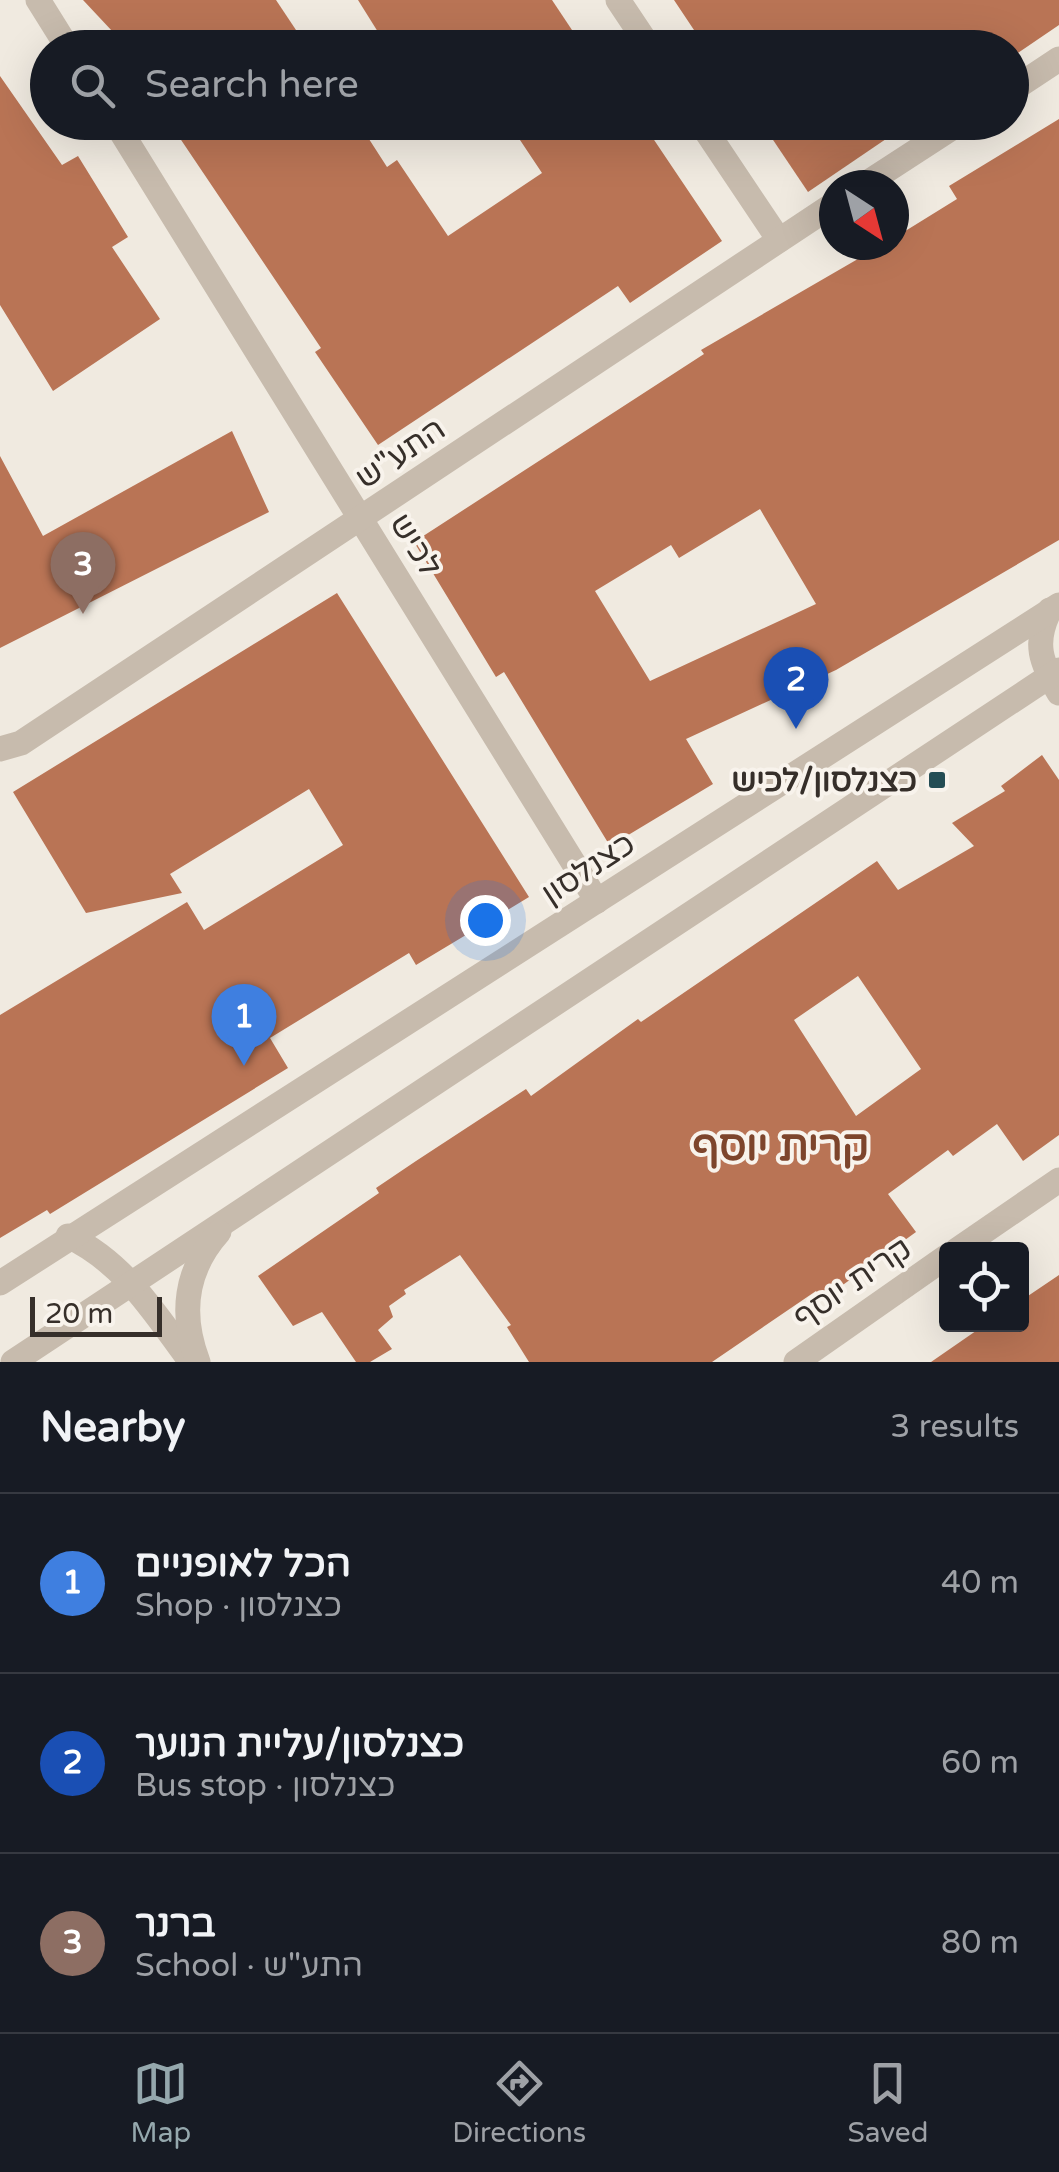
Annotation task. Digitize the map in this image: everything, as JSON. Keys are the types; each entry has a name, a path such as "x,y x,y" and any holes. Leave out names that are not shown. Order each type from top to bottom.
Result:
{"street":[{"path":"38,0 57,30"},
{"path":"618,0 638,30"},
{"path":"1029,79 1059,59"},
{"name":"לכיש","path":"126,140 597,901"},
{"path":"712,140 779,240"},
{"path":"887,170 933,140"},
{"name":"התע\"ש","path":"0,749 21,743 819,214"},
{"path":"13,1362 1056,680 1039,642 1054,607"},
{"name":"כצנלסון","path":"0,1283 1054,607"},
{"name":"קרית יוסף","path":"969,1242 1059,1180"},
{"path":"198,1362 187,1318 194,1268 237,1212"},
{"path":"68,1236 106,1257 131,1282 190,1362"},
{"name":"קרית יוסף","path":"796,1362 939,1262"}],"building":[{"path":"83,0 276,0 296,30 111,30"},
{"path":"358,0 552,0 572,30 377,30"},
{"path":"674,0 1059,0 1059,25 1029,45 1029,30 694,30"},
{"path":"0,76 30,119 30,140 45,140 62,165 78,156 128,237 112,247 160,319 53,391 0,305"},
{"path":"1059,119 1059,540 836,670 686,739 713,784 610,846 504,672 496,677 414,542 704,354 701,350 856,260 909,260 909,229 957,199 949,186","holes":["760,509 816,604 650,681 595,591 671,545 679,558"]},
{"path":"181,140 370,140 387,167 397,160 448,236 542,173 520,140 654,140 722,241 630,303 618,286 378,445 315,352 321,348"},
{"path":"773,140 885,140 840,170 819,170 819,185 808,192"},
{"path":"232,431 269,512 0,648 0,456 43,536"},
{"path":"337,593 529,897 416,965 409,953 270,1038 288,1068 50,1214 47,1210 0,1238 0,1015 187,902 204,930 343,845 309,789 170,874 182,893 86,913 13,792"},
{"path":"1042,755 1059,780 1059,1135 1023,1161 997,1124 953,1156 948,1150 888,1194 916,1232 822,1300 816,1291 712,1362 529,1362 507,1327 511,1325 460,1255 404,1290 406,1294 389,1306 393,1317 378,1330 392,1349 370,1362 356,1362 322,1312 293,1326 258,1276 379,1193 376,1188 416,1161 526,1089 531,1096 638,1019 641,1022 877,861 898,890 974,846 952,823 1005,791 1001,786","holes":["858,976 921,1069 856,1116 794,1020"]},
{"path":"1059,1275 1059,1362 931,1362 974,1332 1029,1332 1029,1295"}],"place":[{"name":"ברנר","path":"83,614"},
{"name":"כצנלסון/עליית הנוער","path":"796,729"},
{"name":"כצנלסון/לכיש","path":"937,780"},
{"name":"הכל לאופניים","path":"244,1066"}],"district":[{"name":"קרית יוסף","path":"781,1145"}]}
